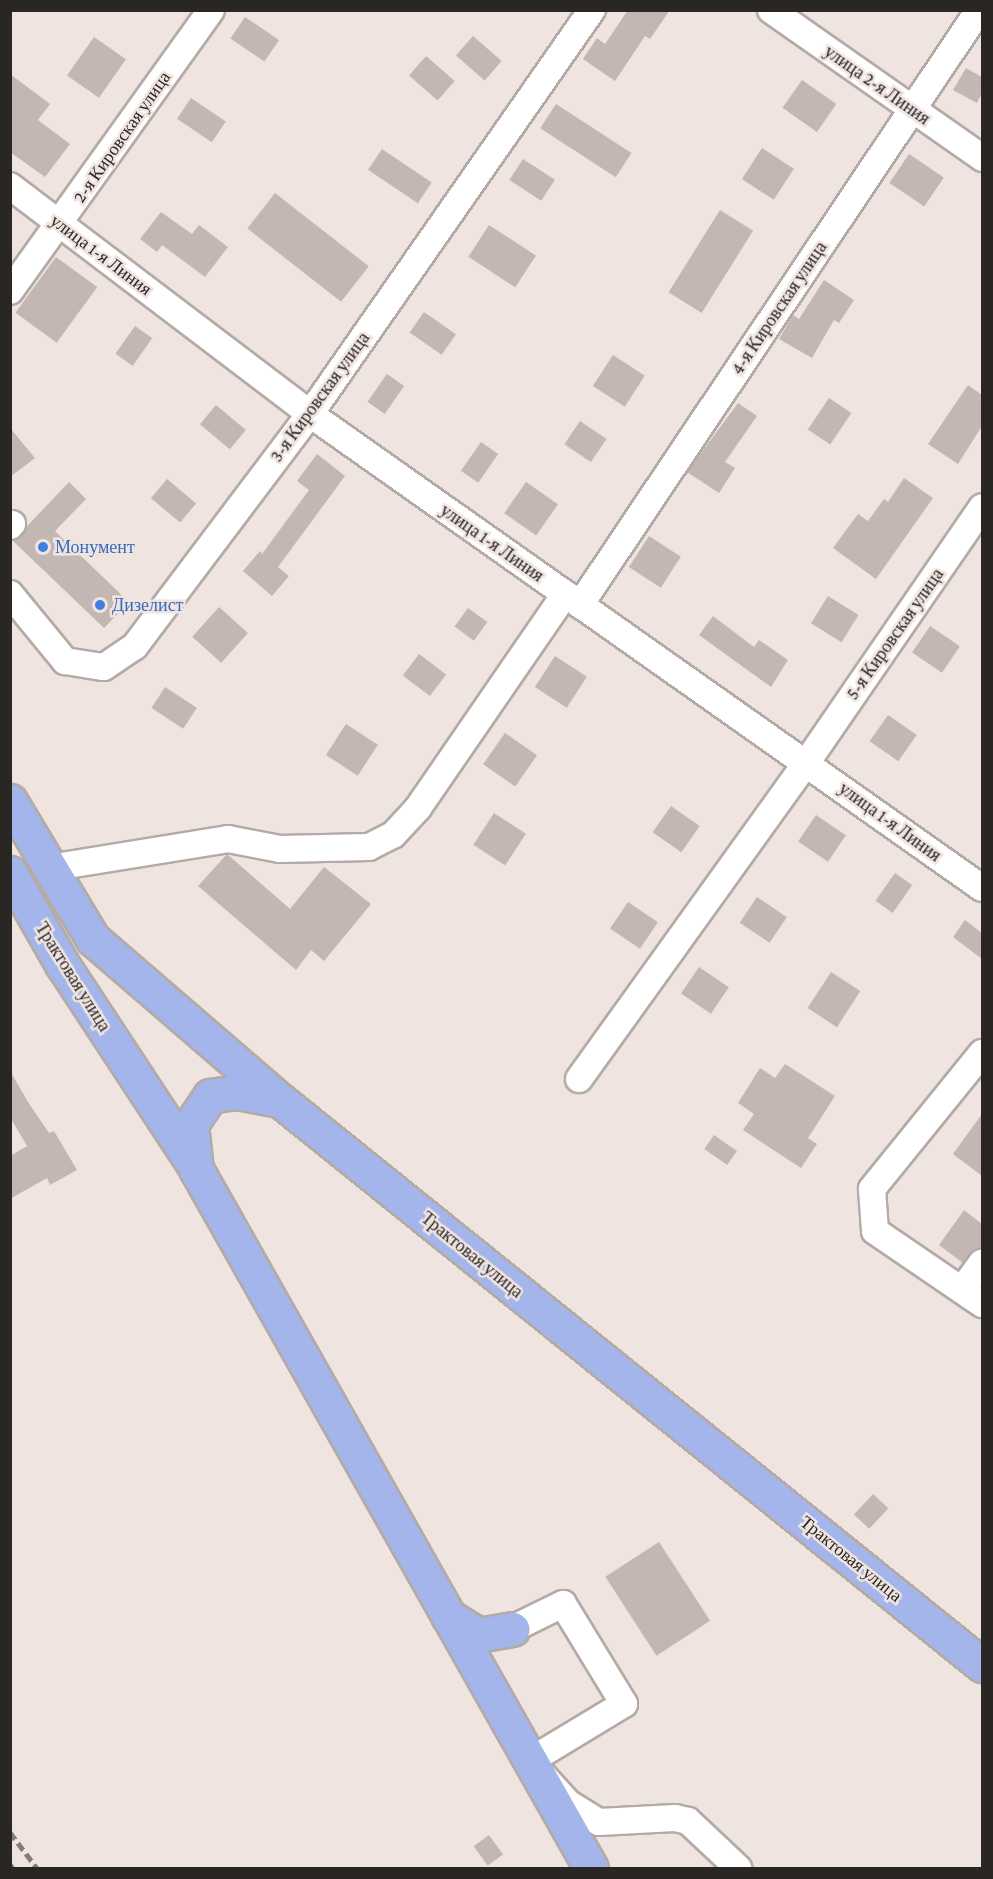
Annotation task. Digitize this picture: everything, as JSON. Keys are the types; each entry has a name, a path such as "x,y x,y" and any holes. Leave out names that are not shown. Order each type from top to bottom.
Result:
{"main road":[{"name":"Трактовая улица","path":"10,801 93,939 280,1101 982,1665"},
{"name":"Трактовая улица","path":"10,873 63,964 196,1169 591,1869"},
{"path":"196,1169 191,1124 210,1096 237,1092 280,1101"},
{"path":"448,1616 478,1635 512,1629"}],"street":[{"name":"2-я Кировская улица","path":"10,291 60,225 212,10"},
{"name":"3-я Кировская улица","path":"10,594 65,661 104,667 135,646 310,414 591,10"},
{"name":"улица 2-я Линия","path":"771,10 982,158"},
{"name":"4-я Кировская улица","path":"49,868 228,839 280,849 369,847 393,835 418,808 573,599 912,110 978,10"},
{"name":"улица 1-я Линия","path":"10,186 310,414 807,762 982,888"},
{"name":"5-я Кировская улица","path":"579,1079 807,762 982,507"},
{"path":"982,1053 872,1190 875,1231 972,1297 982,1262"},
{"path":"512,1629 563,1604 624,1704 530,1761 568,1803 588,1817 610,1823 675,1818 688,1821 738,1869"}],"building":[{"path":"628,10 670,10 650,39 645,36 615,81 583,59 597,38 605,44"},
{"path":"245,17 279,40 264,61 230,39"},
{"path":"473,36 502,61 485,81 456,56"},
{"path":"94,37 126,59 99,98 67,76"},
{"path":"426,56 455,81 438,101 409,76"},
{"path":"966,68 982,77 982,93 977,103 953,90"},
{"path":"10,74 50,104 38,120 70,144 45,177 10,152"},
{"path":"802,80 836,104 817,132 782,108"},
{"path":"191,98 226,121 212,142 177,119"},
{"path":"556,104 631,153 616,177 540,128"},
{"path":"762,148 794,169 774,200 742,179"},
{"path":"382,149 432,183 418,203 368,170"},
{"path":"909,154 944,177 924,207 889,183"},
{"path":"523,159 555,180 541,201 509,180"},
{"path":"275,193 369,266 341,302 247,228"},
{"path":"720,210 753,231 702,313 669,292"},
{"path":"161,212 192,234 199,225 228,247 205,277 162,245 157,252 140,239"},
{"path":"489,225 536,255 515,287 468,257"},
{"path":"56,257 97,287 57,343 15,313"},
{"path":"824,280 854,300 839,323 834,320 812,358 779,339 793,315 799,319"},
{"path":"424,312 456,334 442,355 410,332"},
{"path":"135,326 152,338 133,366 115,354"},
{"path":"613,355 645,376 625,407 593,386"},
{"path":"387,374 404,386 385,414 367,402"},
{"path":"968,385 982,395 982,426 958,464 928,444"},
{"path":"829,398 851,413 830,445 808,430"},
{"path":"738,403 757,416 725,462 735,468 719,493 687,472"},
{"path":"216,405 246,430 230,449 200,424"},
{"path":"580,421 607,439 591,462 564,444"},
{"path":"10,428 35,458 10,477"},
{"path":"481,442 498,454 478,483 461,471"},
{"path":"317,454 345,476 278,567 289,576 272,596 243,571 260,551 262,554 309,490 297,481"},
{"path":"904,478 933,498 876,579 833,548 858,514 868,521 884,499 888,502"},
{"path":"167,479 196,503 180,523 151,498"},
{"path":"69,482 86,499 55,531 129,602 104,628 13,541"},
{"path":"526,482 558,504 536,535 504,513"},
{"path":"649,536 681,557 661,588 629,567"},
{"path":"828,596 859,615 842,642 811,623"},
{"path":"219,607 248,633 221,663 192,637"},
{"path":"468,608 487,622 474,641 454,627"},
{"path":"713,616 754,647 759,640 788,660 771,687 699,635"},
{"path":"930,626 960,646 942,673 912,653"},
{"path":"419,654 446,674 430,696 403,676"},
{"path":"555,656 587,677 567,708 535,687"},
{"path":"165,687 197,708 183,729 151,708"},
{"path":"888,715 917,735 898,761 870,741"},
{"path":"346,724 378,745 358,776 326,755"},
{"path":"505,733 537,755 515,786 483,764"},
{"path":"671,806 700,826 681,852 653,832"},
{"path":"494,813 526,834 505,866 473,845"},
{"path":"816,815 846,835 828,862 798,842"},
{"path":"227,854 290,909 324,867 371,904 324,961 311,950 296,970 198,886"},
{"path":"895,873 912,885 893,913 875,901"},
{"path":"757,897 787,917 770,943 740,923"},
{"path":"628,902 658,922 640,949 610,929"},
{"path":"965,920 982,933 982,959 953,937"},
{"path":"699,967 729,987 711,1014 681,994"},
{"path":"831,972 860,991 837,1027 808,1008"},
{"path":"785,1064 835,1096 808,1138 817,1144 801,1168 743,1130 754,1114 738,1103 760,1068 775,1078"},
{"path":"10,1071 49,1133 54,1131 77,1170 50,1185 47,1178 10,1199 10,1156 27,1146 10,1117"},
{"path":"982,1114 982,1176 953,1154"},
{"path":"714,1135 737,1151 727,1165 704,1149"},
{"path":"964,1210 982,1224 982,1247 975,1249 963,1263 939,1245"},
{"path":"873,1494 888,1508 869,1529 854,1514"},
{"path":"659,1542 710,1621 657,1656 605,1577"},
{"path":"489,1835 503,1854 488,1866 474,1846"}],"railway":[{"path":"10,1832 37,1868"},
{"path":"10,1864 13,1868"}],"place":[{"name":"Монумент","path":"43,547"},
{"name":"Дизелист","path":"100,605"}]}
